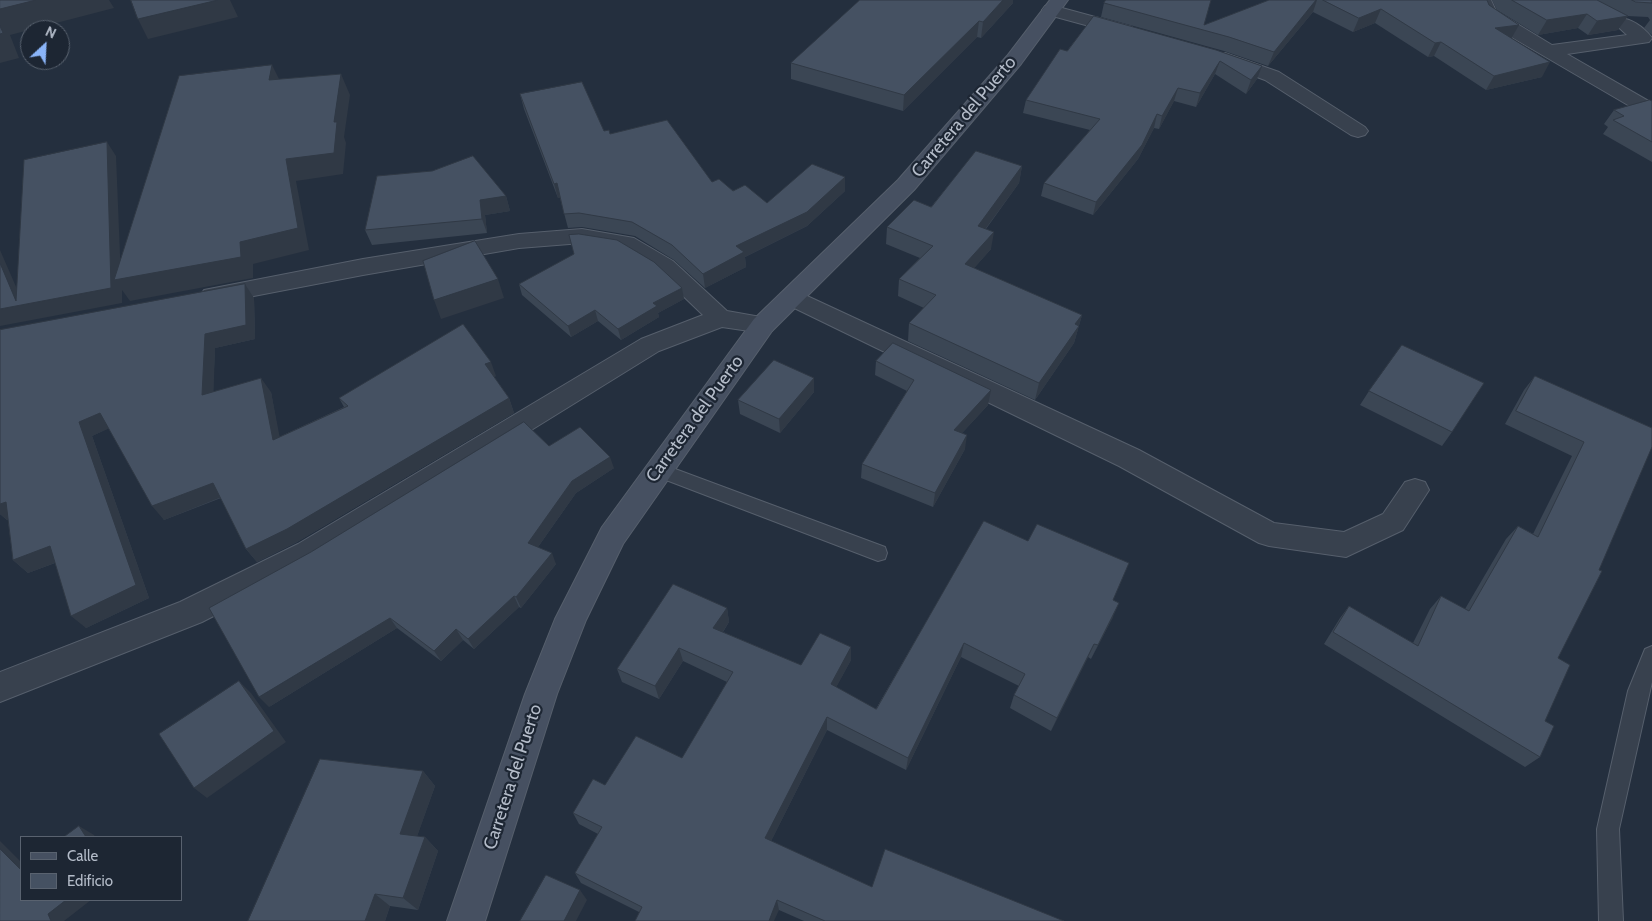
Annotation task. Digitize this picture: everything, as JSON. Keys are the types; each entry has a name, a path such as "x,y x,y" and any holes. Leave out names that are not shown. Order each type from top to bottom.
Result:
{"main road":[{"name":"Carretera del Puerto","path":"466,921 541,694 571,620 612,536 763,325 906,185 1014,60 1055,5"}],"street":[{"path":"1482,0 1490,14 1514,31 1550,50 1652,111"},
{"path":"1055,5 1144,36"},
{"path":"1607,14 1647,41"},
{"path":"1623,23 1652,21"},
{"path":"1550,50 1647,41"},
{"path":"1208,54 1272,76 1358,131"},
{"path":"186,301 363,267 519,240 582,236 626,243 665,266 720,318"},
{"path":"792,296 1129,458 1270,534 1346,544 1393,522 1415,490"},
{"path":"0,687 191,612 308,553 650,345 720,318 763,325"}],"lane":[{"path":"659,470 878,552"},
{"path":"1611,921 1608,829 1638,691 1652,655"}],"building":[{"path":"0,0 36,0 0,9"},
{"path":"131,0 218,0 138,19"},
{"path":"860,0 1003,0 983,22 979,21 904,95 791,63"},
{"path":"1106,0 1211,0 1204,25 1269,0 1316,0 1274,52 1229,37 1104,3"},
{"path":"1323,0 1487,0 1489,5 1519,25 1495,28 1550,62 1494,76 1441,42 1435,43 1381,9 1359,18"},
{"path":"1512,0 1597,0 1628,16 1597,21 1587,14 1547,20"},
{"path":"1632,0 1652,0 1652,3 1636,2"},
{"path":"1094,16 1216,50 1262,66 1251,80 1220,61 1200,93 1178,88 1162,116 1157,114 1142,145 1096,202 1044,183 1100,119 1026,100 1060,49 1067,51"},
{"path":"272,65 269,80 341,74 334,122 337,122 334,153 286,159 298,228 240,242 241,257 114,280 179,76"},
{"path":"582,82 604,131 609,130 610,134 667,120 712,182 719,179 733,191 745,185 767,203 812,164 845,177 807,212 736,246 744,252 703,274 672,245 632,222 579,213 564,214 557,183 554,184 520,94"},
{"path":"1652,101 1652,142 1613,120 1624,116 1614,110"},
{"path":"107,142 111,288 0,309 0,263 16,301 24,160"},
{"path":"976,151 1022,166 978,226 994,232 965,264 1082,315 1075,324 1079,326 1039,383 909,323 936,295 899,279 933,246 887,227 914,200 931,207"},
{"path":"473,156 506,196 480,200 482,219 365,230 377,176 432,171"},
{"path":"579,234 617,240 654,262 682,288 653,303 657,306 618,329 595,310 568,326 519,284 574,254 569,235"},
{"path":"475,241 498,279 434,300 423,261"},
{"path":"245,284 246,325 205,334 202,395 261,378 273,440 348,406 339,398 463,324 491,362 485,364 509,398 287,529 246,549 213,483 152,506 100,413 79,422 136,585 71,616 50,546 13,560 6,502 0,504 0,330"},
{"path":"893,343 991,390 954,430 967,435 935,493 862,464 914,380 876,361"},
{"path":"1402,345 1484,383 1452,432 1369,391"},
{"path":"774,360 814,378 779,419 738,400"},
{"path":"1535,376 1652,428 1652,447 1599,570 1602,571 1558,658 1570,665 1545,721 1554,726 1540,757 1333,632 1349,606 1418,646 1441,596 1469,611 1518,526 1538,537 1584,442 1516,411"},
{"path":"524,422 549,446 580,427 610,457 572,481 528,543 552,553 516,597 514,596 468,639 456,629 434,651 390,618 259,697 209,608 311,552"},
{"path":"984,521 1028,541 1037,524 1129,563 1113,600 1119,603 1098,645 1094,644 1057,718 1014,695 1025,674 964,643 908,758 827,717 765,838 872,887 885,849 1064,921 825,921 777,900 769,921 635,921 642,907 575,873 602,827 573,813 593,779 605,785 636,736 682,758 733,672 679,648 655,686 617,669 673,584 727,608 713,628 801,665 820,633 851,647 831,684 876,709"},
{"path":"239,681 274,731 194,788 159,734"},
{"path":"320,759 423,771 400,834 425,837 403,898 375,894 365,921 248,921"},
{"path":"79,826 85,836 65,836"},
{"path":"0,849 20,869 20,901 65,901 48,914 51,921 0,921"},
{"path":"546,875 580,890 564,921 520,921"}]}
